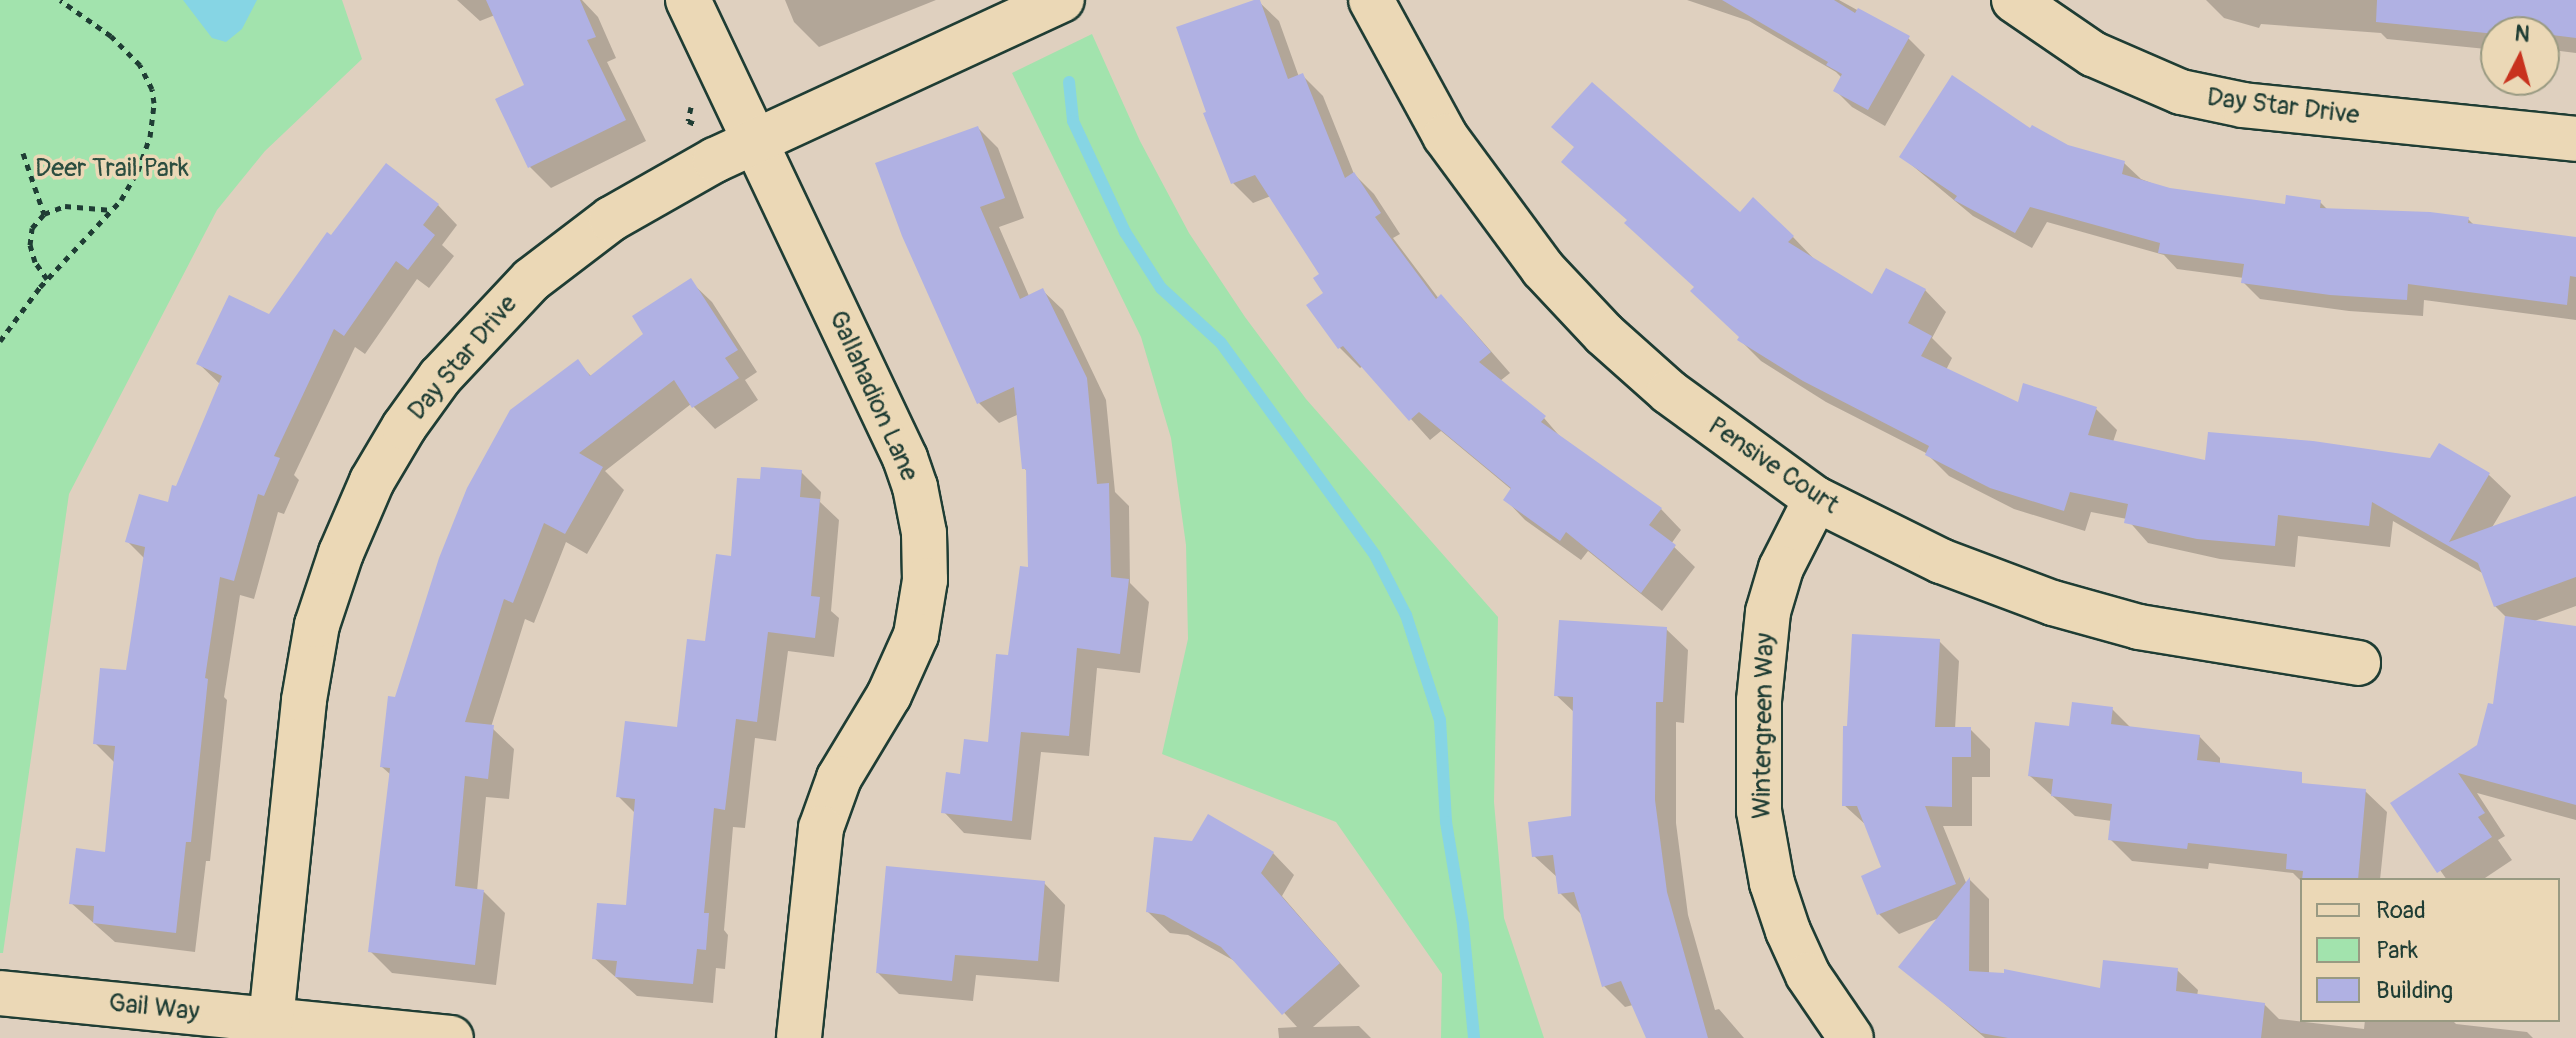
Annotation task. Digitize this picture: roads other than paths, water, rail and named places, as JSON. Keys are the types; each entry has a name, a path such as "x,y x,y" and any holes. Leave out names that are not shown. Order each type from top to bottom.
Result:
{"street":[{"name":"Gallahadion Lane","path":"688,0 905,458 919,503 925,547 925,580 916,635 889,695 839,778 821,828 799,1038"},
{"name":"Day Star Drive","path":"271,1020 304,700 317,625 341,553 386,455 448,367 531,280 611,219 667,185 1062,0"},
{"name":"Pensive Court","path":"1371,0 1445,136 1543,269 1604,334 1669,392 1816,499 1926,555 2053,603 2139,627 2358,663"},
{"name":"Day Star Drive","path":"2014,0 2093,54 2195,96 2243,105 2576,139"},
{"name":"Wintergreen Way","path":"1816,499 1781,568 1768,612 1760,674 1759,811 1770,874 1788,931 1808,975 1851,1038"},
{"name":"Gail Way","path":"0,993 451,1038"}],"water":[{"path":"183,0 257,0 242,29 226,42 212,38"}],"waterway":[{"path":"1069,82 1073,121 1125,232 1161,288 1221,343 1375,555 1406,615 1440,720 1446,822 1463,925 1474,1038"}],"park label":[{"name":"Deer Trail Park","path":"112,169"}]}
